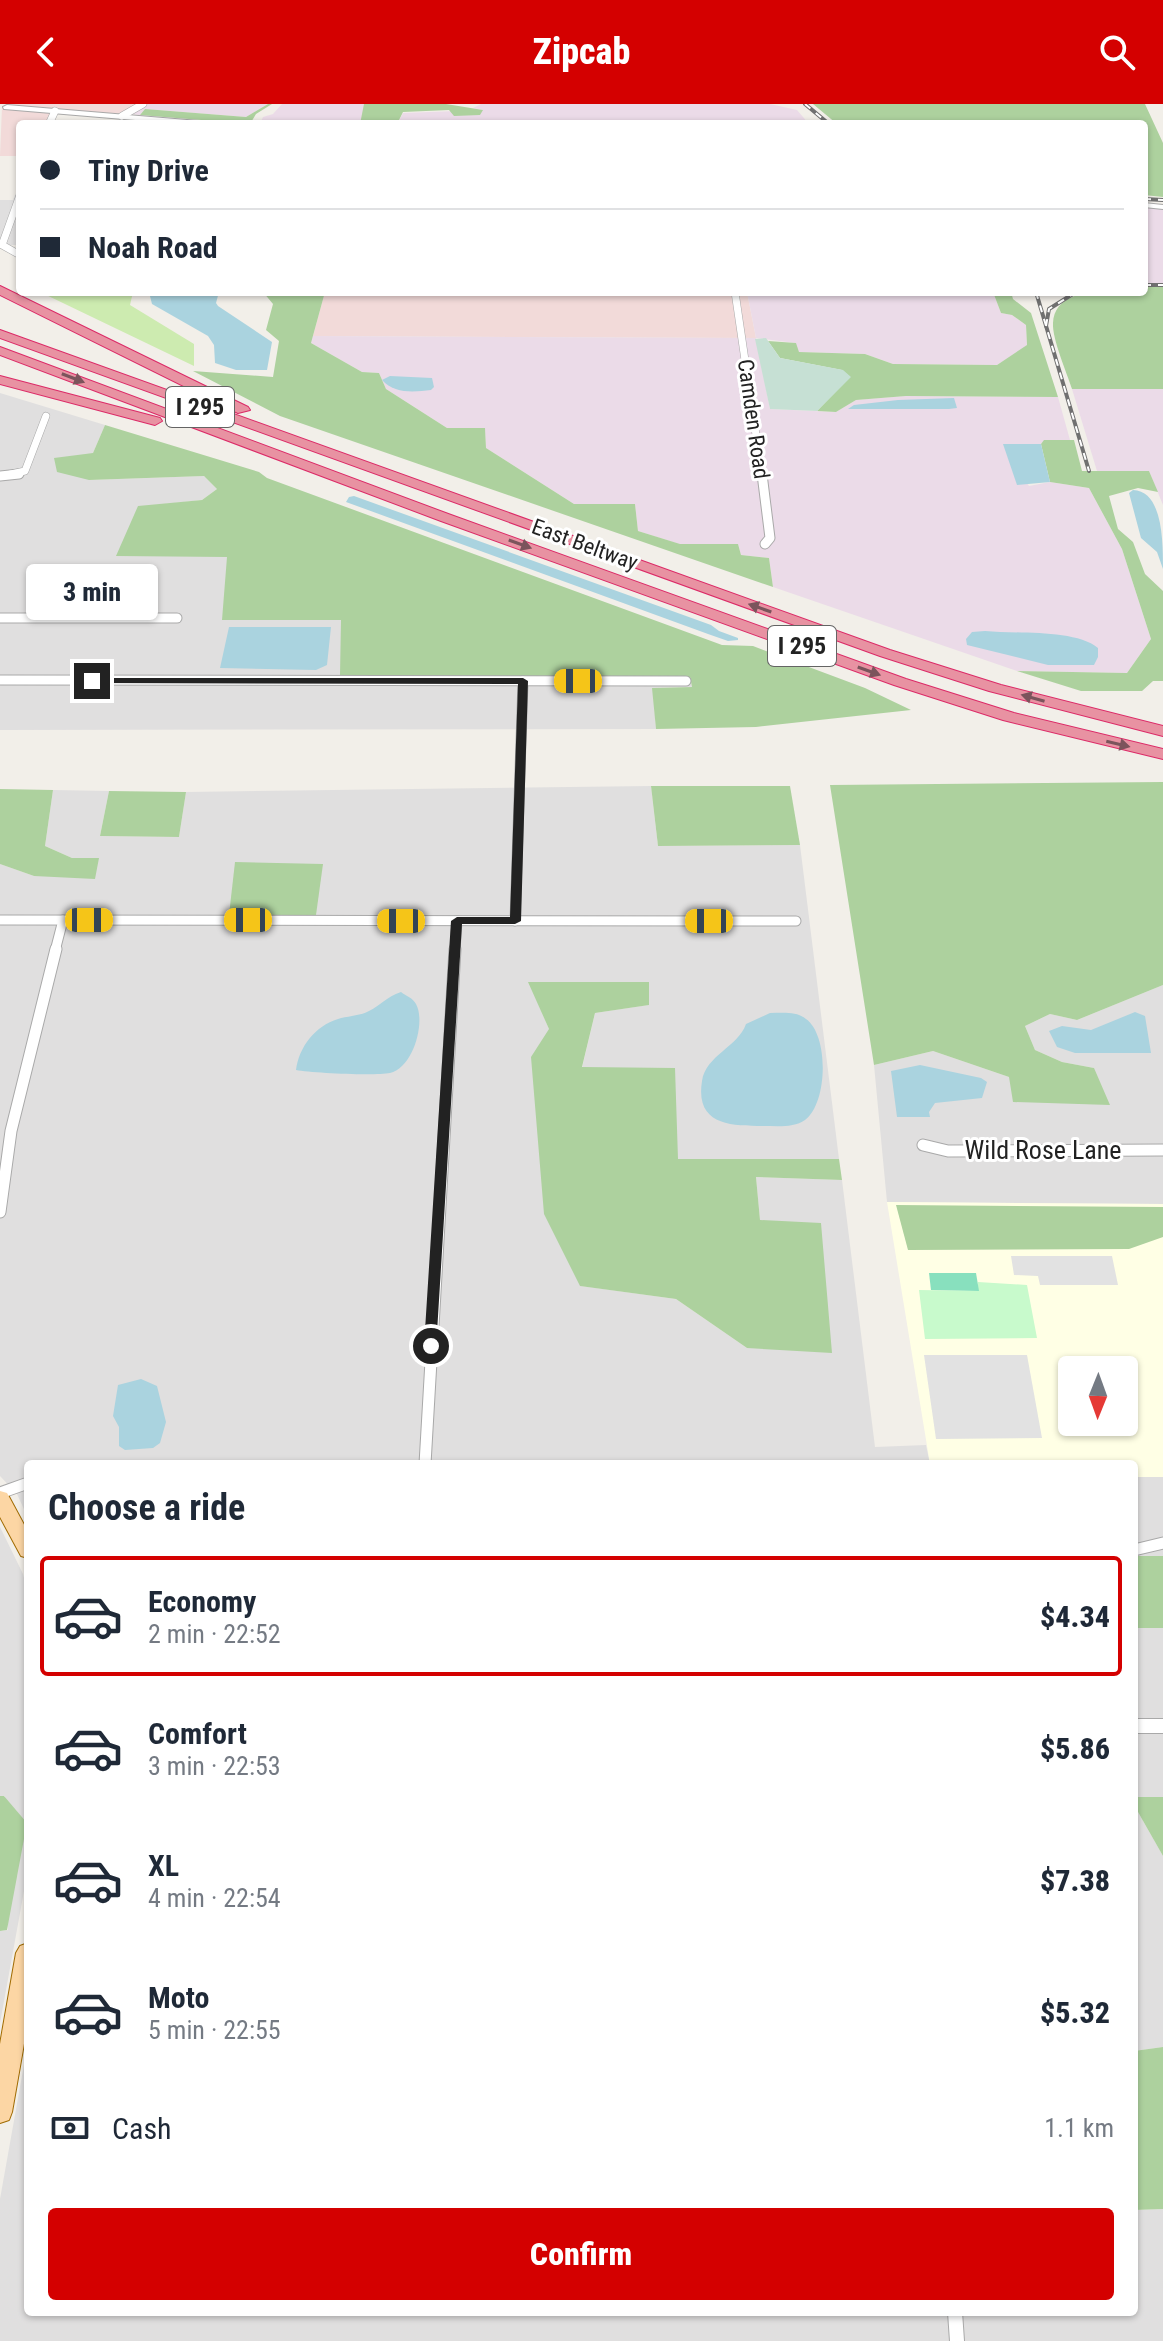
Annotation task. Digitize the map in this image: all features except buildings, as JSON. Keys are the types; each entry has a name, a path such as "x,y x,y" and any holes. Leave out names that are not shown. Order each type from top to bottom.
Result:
{"highway":[{"path":"0,290 184,383 400,480"},
{"name":"East Beltway","path":"0,334 942,672 1080,712 1163,731"},
{"name":"East Beltway","path":"0,351 446,518 900,682 1009,717 1163,754"},
{"path":"0,380 168,424 446,518"}],"main road":[{"path":"0,1495 24,1543"},
{"path":"0,2112 24,1976"}],"street":[{"path":"122,116 143,104"},
{"path":"4,106 166,120"},
{"path":"51,120 55,111"},
{"path":"16,206 2,245 16,253"},
{"name":"Camden Road","path":"736,296 769,520 770,538 765,544"},
{"path":"0,476 23,473 46,416"},
{"path":"0,618 177,618"},
{"path":"0,680 686,681"},
{"path":"515,921 523,681"},
{"path":"0,920 796,921"},
{"path":"0,1212 11,1131 63,920"},
{"path":"425,1460 457,921"},
{"name":"Wild Rose Lane","path":"923,1145 948,1151 1163,1150"},
{"path":"0,1495 24,1485"},
{"path":"1138,1549 1163,1543"},
{"path":"1138,1726 1163,1726"},
{"path":"955,2316 957,2341"}],"shaded area":[{"path":"3,104 139,104 123,113 111,114"},
{"path":"139,104 268,104 246,117 145,109 140,115 123,113"},
{"path":"282,104 365,104 361,120 262,120"},
{"path":"481,104 770,104 797,110 806,120 399,120 403,113 483,110 473,108"},
{"path":"2,107 57,112 54,120 16,120 16,156 0,156"},
{"path":"16,193 16,245 0,245 0,200 13,200"},
{"path":"1148,207 1163,209 1163,287 1148,287"},
{"path":"324,296 748,296 756,338 313,336"},
{"path":"748,296 995,296 1001,313 1012,315 1026,325 1027,346 997,365 893,364 865,354 799,352 795,343 756,338"},
{"path":"313,336 756,338 770,409 836,412 856,400 906,396 1058,397 1070,440 1004,445 1029,486 1050,482 1089,488 1122,549 1151,639 1127,673 1017,671 773,587 769,558 741,555 738,544 679,544 638,531 635,504 574,504 486,448 485,429 447,428 386,389 379,373 362,372 311,343"},
{"path":"766,338 780,358 843,370 851,377 817,411 770,409 755,339"},
{"path":"1072,389 1163,389 1163,505 1149,471 1097,471"},
{"path":"0,393 105,425 93,453 89,480 204,476 217,489 202,500 138,507 342,620 690,677 692,687 653,688 656,729 0,730"},
{"path":"651,786 658,846 800,845 839,1159 678,1159 582,1068 595,1013 648,1005 529,982 549,1029 581,1286 676,1299 747,1348 760,1220 756,1177 842,1180 875,1447 926,1445 929,1460 24,1460 24,1509 17,1494 0,1476 0,864 34,876 98,859 72,858 45,846 53,790 109,791 100,836 179,837 186,792"},
{"path":"1163,985 1163,1204 887,1202 874,1065 933,1051 1009,1077 1094,1068 1062,1062 1035,1050 1025,1026 1050,1014 1077,1020"},
{"path":"887,1202 1163,1204 1163,1477 1138,1477 1138,1460 929,1460"},
{"path":"1011,1256 1112,1256 1118,1285 1040,1285 1038,1276 1014,1275"},
{"path":"924,1355 1027,1355 1042,1438 936,1439"},
{"path":"1138,1477 1163,1477 1163,1797 1138,1797"},
{"path":"0,1527 24,1578 24,1891 0,2023 0,1931 8,1930 5,1796 0,1796"},
{"path":"1138,1812 1163,1856 1163,2047 1138,2050"},
{"path":"24,2064 24,2316 1138,2316 1138,2210 1163,2209 1163,2341 0,2341 0,2199"}],"green space":[{"path":"272,104 252,120 140,115 145,109 246,117"},
{"path":"364,104 446,104 483,110 480,115 454,116 449,110 403,112 399,120 361,120"},
{"path":"813,104 1145,104 1163,143 1163,197 1148,195 1148,120 832,120"},
{"path":"1148,287 1163,287 1163,389 1072,389 1060,356 1053,323 1056,310 1064,301 1076,296 1148,296"},
{"path":"48,296 132,296 130,305 194,344 194,366"},
{"path":"266,296 324,296 311,343 362,372 379,373 386,389 447,428 485,428 486,448 574,504 635,504 638,531 680,544 738,544 741,555 769,558 773,587 280,416 193,371 273,377 279,341 266,330 273,304"},
{"path":"995,296 1012,296 1031,313 1058,397 906,396 856,400 836,412 817,411 850,377 842,370 780,358 768,341 796,343 799,352 865,354 893,364 997,365 1027,345 1026,325 1012,315 1001,313"},
{"path":"105,425 259,472 267,478 722,645 753,646 865,688 911,710 756,727 656,729 652,688 692,687 690,677 340,675 341,620 222,620 227,557 116,556 138,506 202,500 217,489 204,476 89,480 57,472 54,458 93,453"},
{"path":"1044,440 1074,440 1082,471 1149,471 1158,492 1138,488 1109,496 1118,529 1133,542 1145,574 1163,591 1163,681 1153,681 1142,691 1081,691 1017,671 1127,673 1151,639 1122,549 1089,488 1050,482 1041,444"},
{"path":"1163,782 1163,985 1077,1020 1050,1014 1025,1026 1035,1050 1062,1062 1094,1068 1110,1105 1013,1102 1009,1077 933,1051 874,1065 830,785"},
{"path":"651,786 790,786 800,845 658,846"},
{"path":"0,789 53,790 45,846 72,858 99,858 95,879 34,876 0,864"},
{"path":"109,791 186,792 179,837 100,836"},
{"path":"235,862 323,864 316,915 229,915"},
{"path":"528,982 649,982 649,1005 595,1013 582,1067 675,1068 678,1159 839,1159 842,1180 756,1177 760,1220 821,1223 832,1353 747,1348 676,1299 580,1286 544,1214 531,1057 549,1029"},
{"path":"896,1205 1163,1207 1163,1237 1129,1249 908,1250"},
{"path":"929,1273 976,1273 979,1291 931,1290"},
{"path":"978,1282 1027,1285 1037,1338 925,1339 919,1290 978,1291"},
{"path":"1138,1556 1163,1556 1163,1628 1138,1628"},
{"path":"0,1796 4,1796 24,1819 24,1839 7,1930 0,1931"},
{"path":"1138,1797 1163,1797 1163,1856 1138,1812"},
{"path":"1163,2047 1163,2209 1138,2210 1138,2050"}],"water":[{"path":"150,296 218,296 218,306 272,342 267,370 236,370 215,363 214,345 208,336 152,304"},
{"path":"390,376 432,378 434,387 431,390 398,390 382,380"},
{"path":"954,398 957,408 848,409 854,405 898,400"},
{"path":"1003,444 1041,444 1050,482 1017,485"},
{"path":"1133,490 1143,493 1156,508 1163,569 1157,552 1141,538 1129,493"},
{"path":"354,496 711,625 738,640 728,641 708,634 346,502"},
{"path":"229,627 331,627 327,665 316,670 220,668"},
{"path":"972,632 1075,638 1098,648 1098,657 1094,665 1048,665 967,645 966,639"},
{"path":"401,992 416,1004 419,1022 411,1054 398,1069 390,1073 371,1074 296,1070 305,1046 315,1032 330,1022 365,1013"},
{"path":"1135,1012 1145,1016 1151,1053 1075,1053 1057,1047 1049,1031 1062,1026 1091,1030"},
{"path":"770,1013 802,1016 814,1027 823,1069 813,1111 801,1123 785,1126 739,1125 718,1120 704,1107 701,1096 705,1072 746,1024"},
{"path":"920,1065 981,1078 987,1082 982,1098 935,1103 929,1112 930,1117 897,1117 891,1071"},
{"path":"141,1379 157,1386 166,1422 160,1443 153,1448 125,1450 119,1446 119,1427 113,1416 118,1385"}],"railway":[{"path":"805,104 824,120"},
{"path":"1148,199 1163,200"},
{"path":"1148,285 1163,285"},
{"path":"1037,296 1046,326"},
{"path":"1046,326 1049,309 1070,296"},
{"path":"1046,326 1089,471"}],"route":[{"path":"92,681 523,681 515,921 457,921 431,1346"}]}
